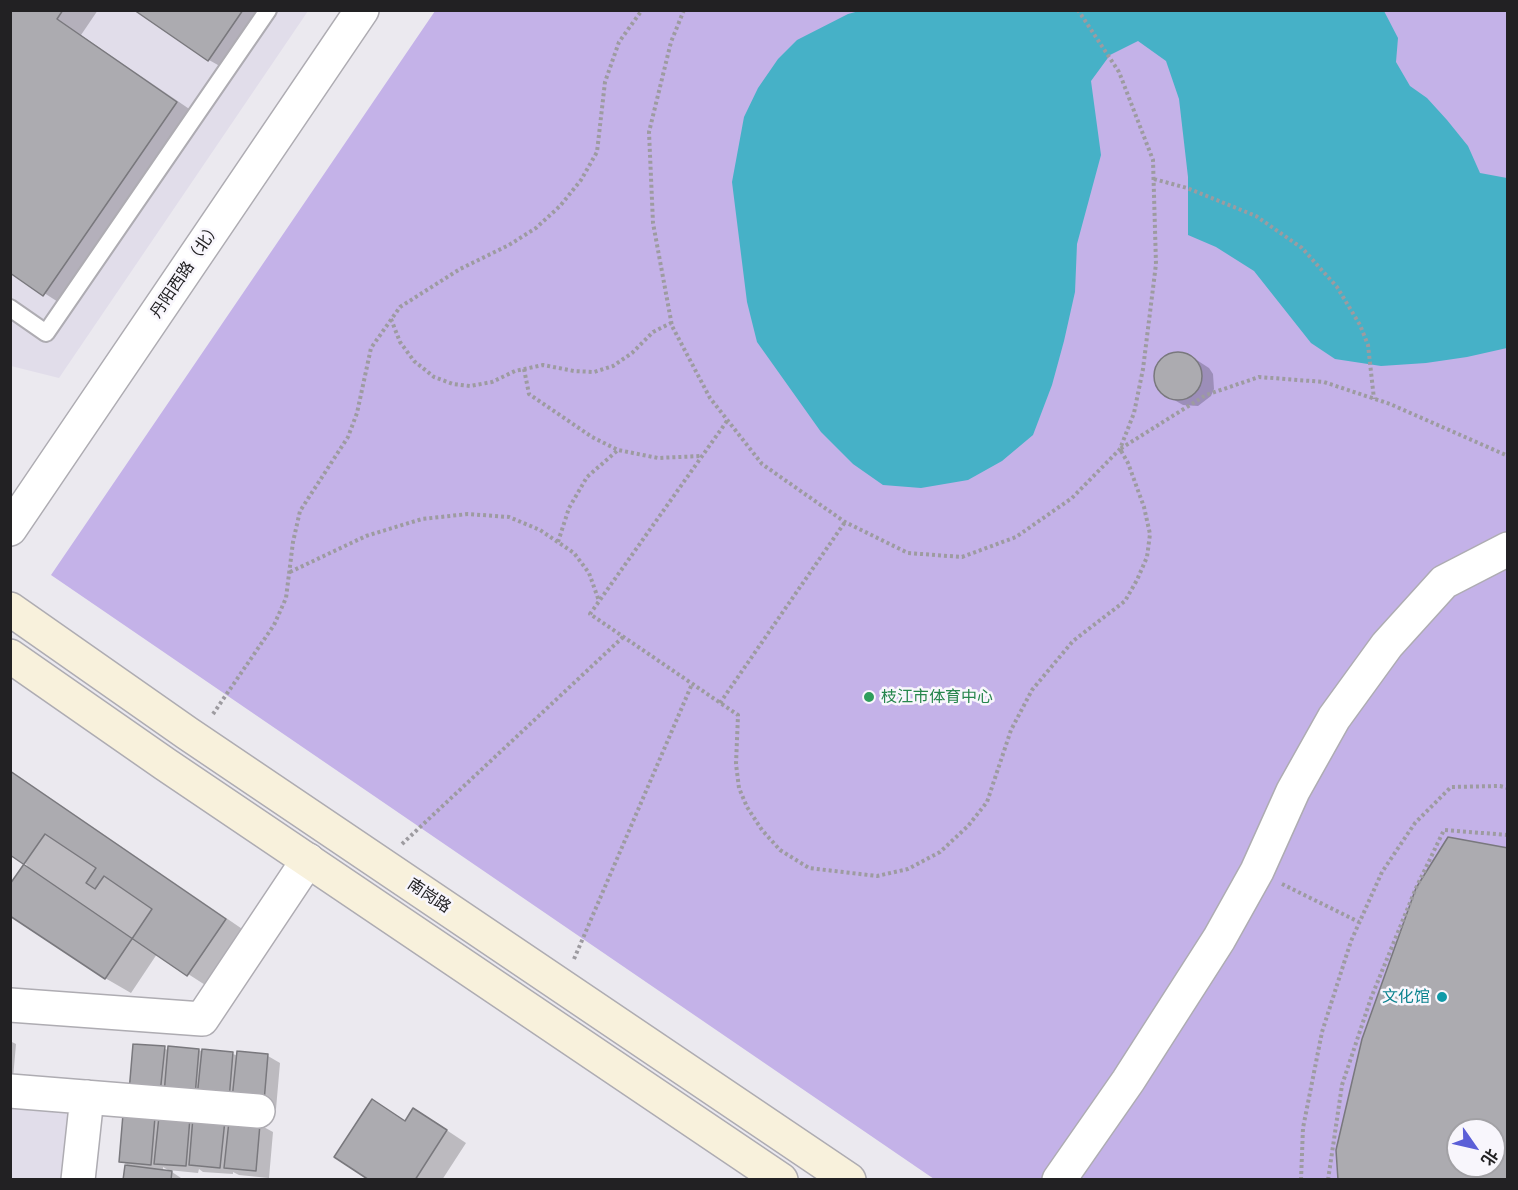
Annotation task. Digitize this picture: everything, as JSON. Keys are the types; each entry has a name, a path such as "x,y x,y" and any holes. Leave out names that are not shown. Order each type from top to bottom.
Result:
{"main road":[{"name":"南岗路","path":"10,609 196,739 849,1179"},
{"path":"10,656 165,764 782,1179"}],"street":[{"name":"丹阳西路（北）","path":"10,529 362,10"},
{"path":"1059,1179 1134,1072 1219,939 1257,871 1293,791 1334,718 1387,645 1444,582 1508,549"},
{"path":"10,1005 202,1019 309,860"},
{"path":"10,1091 258,1111"},
{"path":"78,1179 87,1097"}],"lane":[{"path":"10,308 46,333 268,10"}],"path":[{"path":"196,739 274,625 286,598 292,542 300,511 348,437 357,413 371,348 400,307 437,282 509,245 536,228 560,206 580,180 597,152 605,82 619,42 642,10"},
{"path":"684,10 671,42 649,132 653,223 671,323 710,399 762,464 845,522 908,553 962,557 1016,537 1072,498 1120,449 1206,395 1259,377 1324,382 1374,399 1508,456"},
{"path":"1078,10 1119,72 1153,160 1156,264 1143,369 1134,413 1120,449"},
{"path":"1154,179 1187,188 1256,216 1302,248 1321,267 1350,306 1368,345 1373,372 1374,399"},
{"path":"391,318 400,342 414,361 434,377 453,384 470,386 492,382 515,371 543,365 594,372 613,366 632,353 653,332 671,323"},
{"path":"524,369 529,394 592,437 618,450 658,458 702,456"},
{"path":"727,421 590,614 738,716 736,764 739,789 747,807 762,830 780,850 809,868 877,876 908,869 940,852 968,826 987,802 1011,730 1032,690 1073,641 1125,601 1147,557 1150,534 1144,507 1128,463 1120,449"},
{"path":"558,542 569,508 587,477 618,450"},
{"path":"289,572 366,536 422,519 468,514 509,517 540,530 574,553 589,573 599,601"},
{"path":"720,703 845,522"},
{"path":"381,864 623,637"},
{"path":"562,986 692,684"},
{"path":"1301,1179 1303,1128 1322,1032 1351,941 1382,872 1415,823 1451,787 1500,786 1508,788"},
{"path":"1328,1179 1342,1085 1371,998 1416,888 1444,830 1508,835"},
{"path":"1257,871 1359,922"}],"shaded area":[{"path":"11,11 308,11 59,378 11,366"},
{"name":"枝江市体育中心","path":"435,11 1507,11 1507,1179 934,1179 51,575"},
{"path":"10,1091 87,1097 78,1179 11,1179"}],"water":[{"path":"859,11 1384,11 1398,38 1396,62 1410,86 1427,98 1468,146 1480,173 1507,178 1507,348 1426,363 1381,366 1335,359 1311,343 1254,271 1216,247 1188,235 1188,177 1179,99 1166,61 1138,41 1110,55 1091,81 1101,155 1077,244 1075,292 1064,341 1052,385 1033,435 1002,461 968,480 921,488 883,485 853,464 821,432 757,342 747,302 732,182 744,117 758,88 778,59 797,40 848,14"}],"building":[{"path":"10,10 63,10 57,19 177,102 43,296 10,273"},
{"path":"134,10 243,10 208,61"},
{"path":"1173,352 1183,352 1195,359 1202,371 1202,381 1195,393 1183,400 1173,400 1158,389 1154,381 1154,371 1165,356"},
{"path":"10,771 226,919 187,976 10,855"},
{"path":"45,834 96,868 86,883 95,889 104,876 152,909 105,979 10,916 10,884"},
{"name":"文化馆","path":"1448,837 1508,848 1508,1180 1338,1180 1336,1150 1362,1039 1416,888"},
{"path":"133,1044 165,1046 160,1094 129,1092"},
{"path":"168,1046 199,1049 195,1096 164,1094"},
{"path":"202,1049 233,1052 229,1100 197,1097"},
{"path":"237,1051 268,1054 264,1102 232,1099"},
{"path":"372,1099 405,1121 413,1108 447,1130 415,1180 369,1180 334,1157"},
{"path":"123,1114 155,1117 151,1165 119,1162"},
{"path":"159,1116 190,1118 186,1166 154,1164"},
{"path":"193,1117 225,1120 220,1168 189,1165"},
{"path":"229,1121 260,1124 256,1171 224,1168"},
{"path":"125,1165 172,1171 171,1180 123,1180"}],"place":[{"name":"枝江市体育中心","path":"869,697"},
{"name":"文化馆","path":"1442,997"}]}
